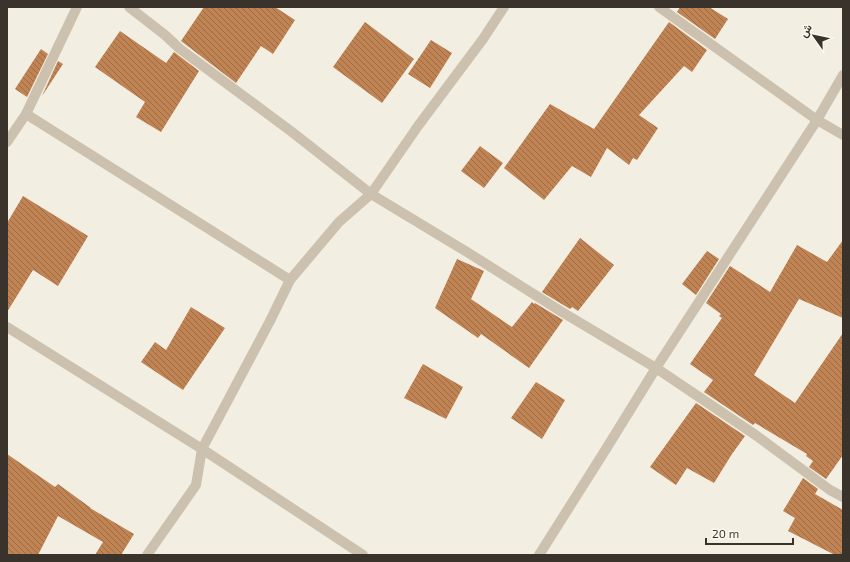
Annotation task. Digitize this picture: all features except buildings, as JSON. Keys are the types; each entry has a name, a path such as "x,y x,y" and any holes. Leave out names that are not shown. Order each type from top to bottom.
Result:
{"street":[{"path":"7,142 26,114 77,7"},
{"path":"129,7 165,35 180,49 292,132 372,194 562,312 656,368 757,436 830,490 843,497"},
{"path":"147,555 196,485 202,449 290,280 340,222 372,194 418,126 483,39 504,7"},
{"path":"660,7 817,120 843,136"},
{"path":"539,555 656,368 817,120 843,75"},
{"path":"26,114 290,280"},
{"path":"7,327 202,449 363,555"}]}
